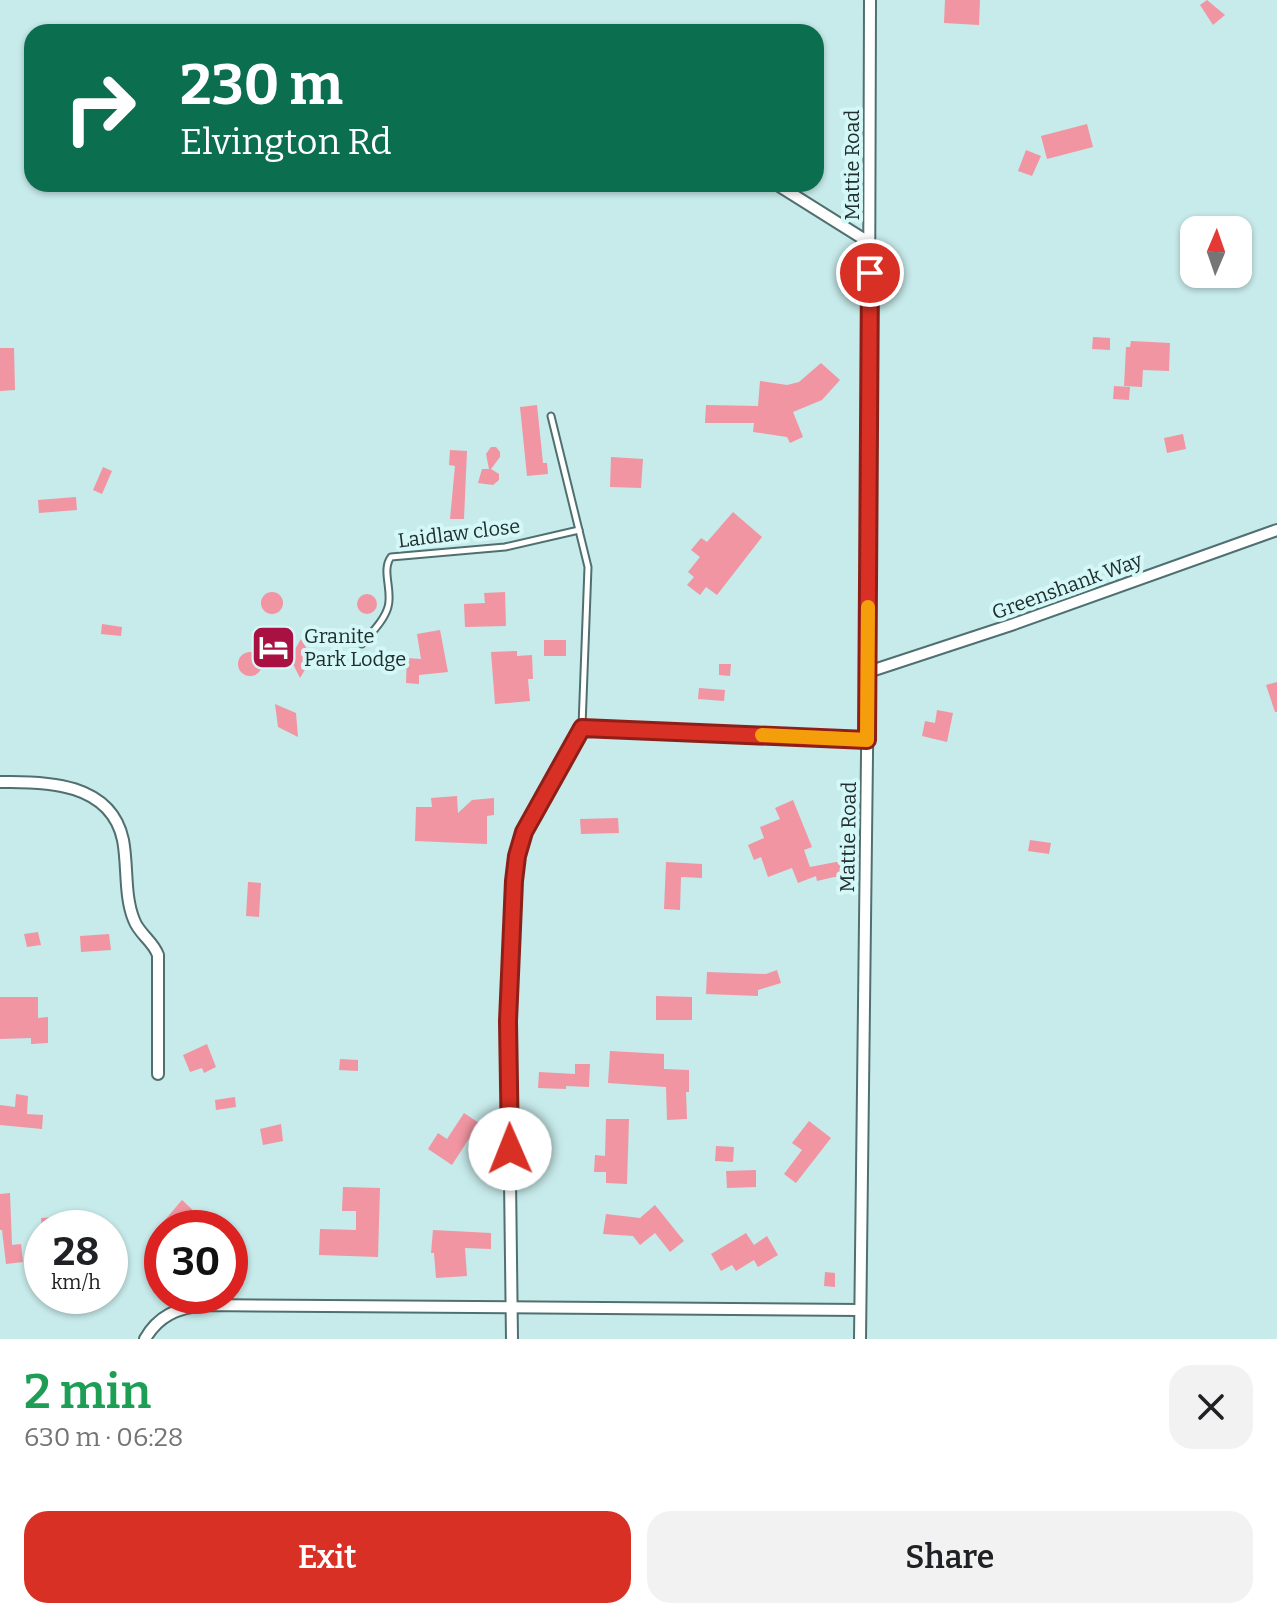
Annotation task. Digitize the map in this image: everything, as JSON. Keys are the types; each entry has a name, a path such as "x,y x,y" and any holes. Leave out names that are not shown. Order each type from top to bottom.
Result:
{"street":[{"name":"Mattie Road","path":"860,1339 868,672 870,0"},
{"path":"789,192 870,243"},
{"name":"Greenshank Way","path":"868,672 957,644 1277,530"},
{"path":"512,1339 508,1021 514,881 524,832 582,728 867,740"},
{"path":"0,782 35,781 82,791 101,802 115,820 122,838 134,921 154,945 158,955 158,1074"},
{"path":"145,1339 163,1317 176,1310 203,1305 860,1310"}],"lane":[{"path":"551,416 588,567 582,728"},
{"name":"Laidlaw close","path":"362,644 382,620 389,606 387,566 391,557 505,547 579,530"}],"building":[{"path":"945,0 980,0 979,25 944,23"},
{"path":"1207,0 1225,15 1213,25 1200,5"},
{"path":"1087,124 1093,147 1047,159 1041,136"},
{"path":"1026,150 1041,156 1032,176 1018,171"},
{"path":"1093,337 1110,338 1110,350 1092,349"},
{"path":"1131,341 1170,343 1169,371 1143,370 1142,387 1124,386 1126,347 1130,347"},
{"path":"0,348 14,348 15,390 0,391"},
{"path":"821,363 840,380 822,400 793,412 803,437 790,443 787,437 753,432 754,423 705,423 706,405 758,406 760,381 787,385 799,382"},
{"path":"1114,386 1130,387 1129,400 1113,399"},
{"path":"537,405 543,463 547,463 548,474 527,476 520,407"},
{"path":"1183,434 1186,449 1167,453 1164,438"},
{"path":"491,447 496,447 500,452 491,469 499,474 499,480 493,485 478,483 482,469 489,469 486,454"},
{"path":"450,450 467,451 464,519 450,519 455,466 449,465"},
{"path":"611,457 643,459 641,488 610,487"},
{"path":"103,467 112,471 102,494 93,490"},
{"path":"76,497 77,510 39,513 38,500"},
{"path":"733,512 762,537 717,595 706,587 700,595 687,585 694,577 688,572 700,557 691,550 701,538 707,542"},
{"path":"272,592 280,595 283,603 280,611 272,614 264,611 261,603 264,595"},
{"path":"505,592 506,626 465,627 464,604 485,603 484,593"},
{"path":"367,594 374,597 377,604 374,611 367,614 360,611 357,604 360,597"},
{"path":"102,624 122,627 121,636 101,634"},
{"path":"440,630 448,672 419,675 419,684 406,683 407,658 421,659 417,634"},
{"path":"301,639 312,658 300,678 290,658"},
{"path":"544,640 566,640 566,656 544,656"},
{"path":"517,651 517,656 532,655 533,679 528,679 530,701 495,704 491,652"},
{"path":"250,652 261,659 262,664 255,675 250,676 239,669 238,664 245,653"},
{"path":"719,664 731,664 730,676 719,675"},
{"path":"1277,682 1277,712 1275,712 1266,685"},
{"path":"699,688 725,690 724,701 698,699"},
{"path":"275,704 296,713 298,737 278,727"},
{"path":"937,710 953,713 947,742 922,736 925,721 935,723"},
{"path":"457,796 458,813 472,800 494,798 494,815 487,816 487,844 415,841 416,807 432,807 431,798"},
{"path":"793,800 812,847 804,850 810,867 850,863 849,877 817,881 816,876 798,883 792,868 768,877 761,857 754,860 748,845 764,838 760,827 780,819 775,808"},
{"path":"618,818 619,833 581,834 580,819"},
{"path":"1030,840 1051,843 1049,854 1028,851"},
{"path":"666,862 702,864 702,878 681,877 680,910 664,909"},
{"path":"248,882 261,883 259,917 246,916"},
{"path":"38,932 41,945 27,947 24,934"},
{"path":"109,934 111,950 81,952 80,936"},
{"path":"777,970 781,983 758,990 758,996 706,994 707,972 766,974"},
{"path":"656,996 692,997 692,1020 656,1020"},
{"path":"0,997 38,997 38,1018 48,1017 48,1043 31,1044 31,1038 0,1039"},
{"path":"207,1044 216,1067 204,1073 202,1068 190,1072 183,1055"},
{"path":"610,1051 664,1054 664,1069 689,1070 687,1119 667,1120 666,1087 608,1083"},
{"path":"340,1059 358,1060 358,1071 339,1070"},
{"path":"575,1064 590,1064 589,1087 538,1088 539,1072 575,1074"},
{"path":"16,1094 28,1096 27,1114 43,1115 42,1129 0,1125 0,1105 15,1107"},
{"path":"235,1097 236,1107 216,1110 215,1100"},
{"path":"464,1113 479,1123 452,1165 428,1149 438,1133 447,1139"},
{"path":"606,1119 629,1119 627,1184 606,1183 606,1172 594,1172 595,1155 605,1156"},
{"path":"809,1121 831,1138 796,1183 784,1174 802,1150 792,1143"},
{"path":"281,1124 283,1141 263,1145 260,1129"},
{"path":"716,1146 734,1147 733,1162 715,1161"},
{"path":"756,1170 756,1187 727,1188 726,1171"},
{"path":"343,1187 380,1188 378,1257 319,1255 320,1229 356,1230 356,1211 342,1211"},
{"path":"10,1193 12,1245 21,1244 23,1262 6,1264 0,1230 0,1194"},
{"path":"182,1200 193,1210 173,1210"},
{"path":"655,1205 684,1241 670,1252 655,1233 640,1245 633,1236 603,1234 606,1214 640,1218"},
{"path":"433,1230 491,1233 491,1249 465,1248 467,1276 436,1278 434,1253 431,1253"},
{"path":"746,1233 754,1245 767,1236 778,1255 758,1267 754,1260 736,1271 732,1265 721,1271 711,1254"},
{"path":"825,1272 835,1273 835,1287 824,1286"}],"slow traffic":[{"path":"762,735 867,740 868,607"}],"place":[{"name":"Granite Park Lodge","path":"273,647"}],"route":[{"path":"510,1149 508,1021 517,856 524,832 582,728 867,740 870,273"}]}
